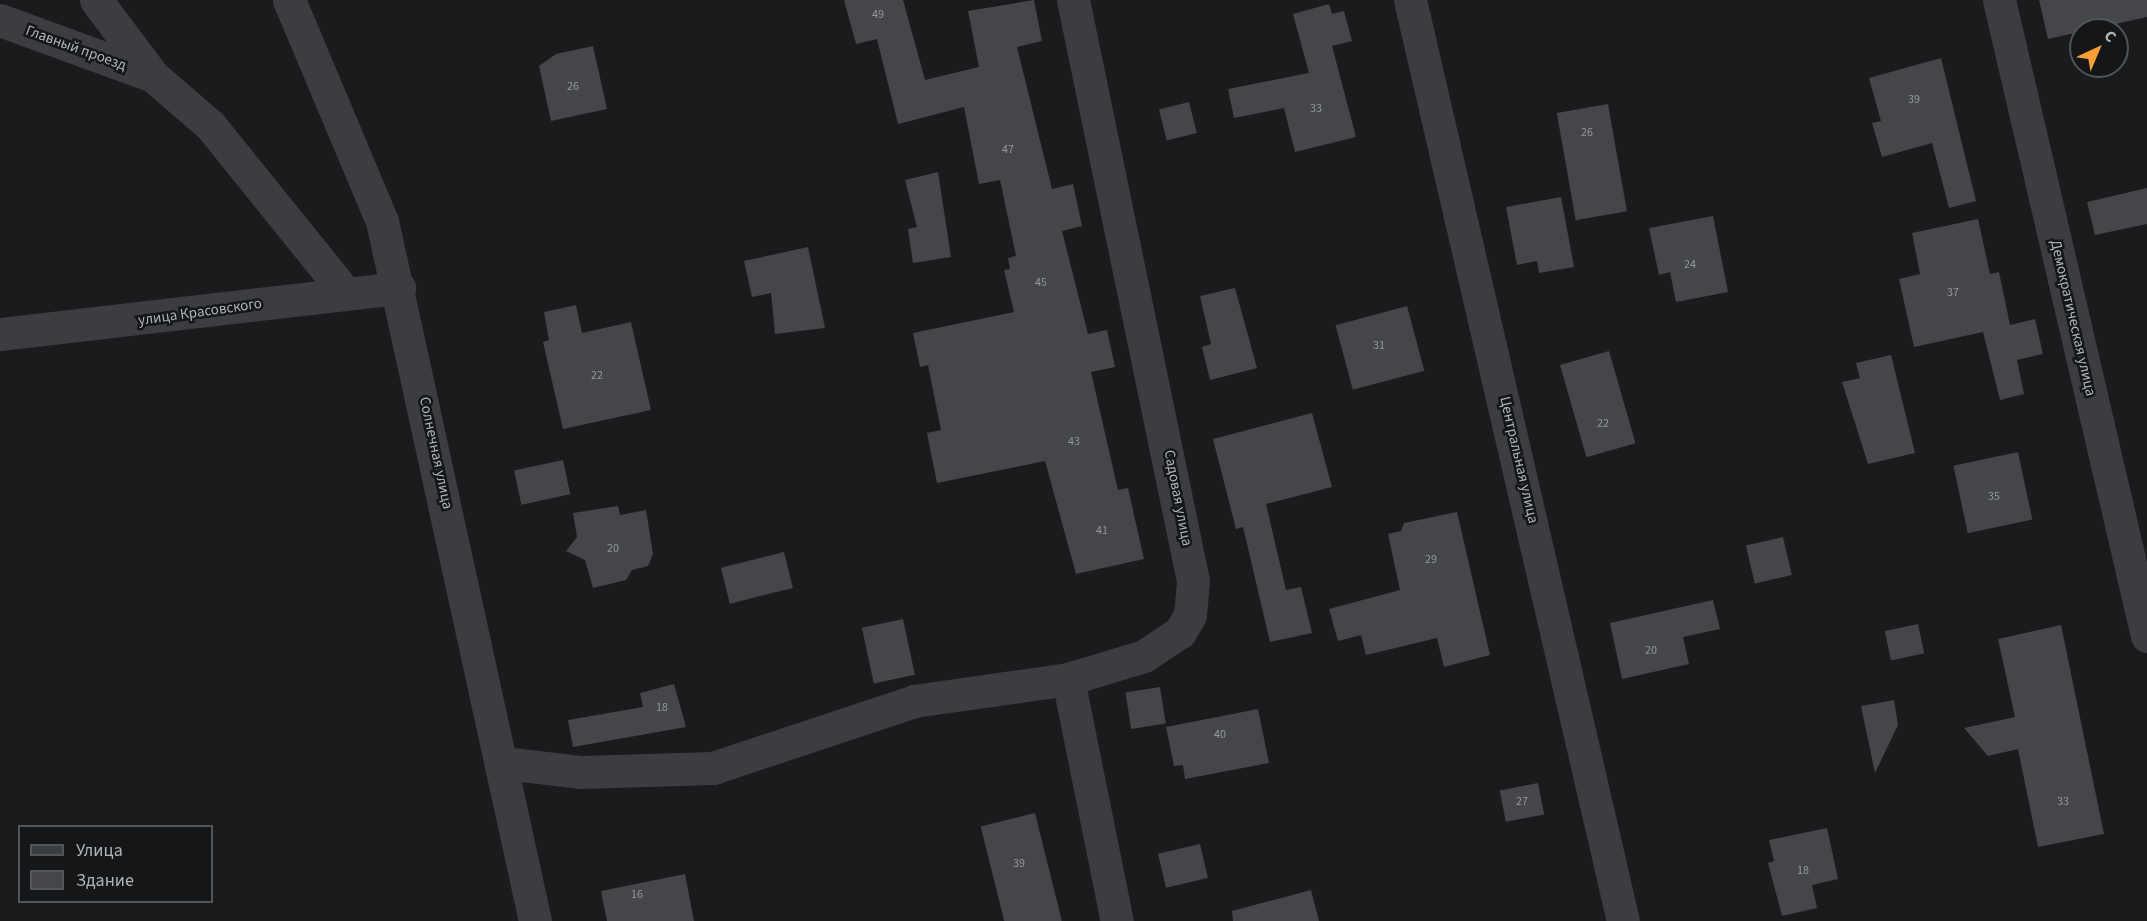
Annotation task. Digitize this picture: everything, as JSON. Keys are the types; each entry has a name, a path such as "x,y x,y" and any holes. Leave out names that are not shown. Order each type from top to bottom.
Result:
{"street":[{"path":"96,0 153,76 210,124 344,291"},
{"name":"Солнечная улица","path":"289,0 310,61 366,177 399,288 504,763 535,921"},
{"name":"Садовая улица","path":"504,763 580,772 712,768 893,706 1022,681 1068,679 1144,656 1180,632 1193,602 1185,530 1073,0"},
{"name":"Центральная улица","path":"1410,0 1623,921"},
{"name":"Демократическая улица","path":"1999,0 2147,636"},
{"name":"Главный проезд","path":"0,20 153,76"},
{"name":"улица Красовского","path":"0,334 344,291 399,288"},
{"path":"1068,679 1117,921"}],"building":[{"path":"844,0 903,0 925,80 979,67 968,11 1034,0 1042,41 1017,47 1052,189 1073,184 1082,226 1062,231 1088,334 1107,330 1115,367 1091,372 1118,490 1128,488 1144,559 1076,574 1045,461 937,483 927,433 941,430 928,365 920,367 913,333 1014,312 1004,270 1010,269 1008,258 1016,256 1000,180 979,184 964,107 898,124 877,39 856,44"},
{"path":"2039,0 2147,0 2147,17 2129,21 2129,18 2069,18 2069,34 2048,39"},
{"path":"1329,4 1332,14 1344,11 1352,41 1332,46 1356,137 1295,152 1284,108 1234,118 1228,89 1309,73 1293,14"},
{"path":"593,46 607,109 551,121 539,66 556,54"},
{"path":"1941,58 1976,201 1949,208 1932,143 1882,157 1872,123 1881,121 1869,78"},
{"path":"1189,102 1197,133 1167,141 1159,109"},
{"path":"1608,104 1627,211 1576,220 1557,113"},
{"path":"938,172 951,257 913,263 908,229 917,227 905,180"},
{"path":"2147,188 2147,224 2095,235 2087,202"},
{"path":"1561,197 1574,267 1539,273 1537,261 1517,265 1506,207"},
{"path":"1713,216 1728,292 1676,302 1670,272 1659,275 1649,228"},
{"path":"1978,219 1990,274 1999,272 2010,325 2035,319 2043,354 2017,360 2024,394 2000,400 1983,332 1914,347 1899,279 1920,274 1912,233"},
{"path":"808,247 825,328 775,334 771,293 752,297 744,261"},
{"path":"1235,288 1257,368 1210,380 1202,347 1211,344 1200,296"},
{"path":"576,305 582,333 631,322 651,410 563,429 543,342 549,340 544,312"},
{"path":"1407,306 1424,371 1353,390 1336,325"},
{"path":"1609,351 1635,443 1586,457 1560,365"},
{"path":"1891,355 1915,453 1868,464 1842,382 1860,378 1856,363"},
{"path":"1312,413 1332,487 1266,504 1286,590 1301,587 1312,633 1270,642 1243,527 1236,529 1213,439"},
{"path":"2018,452 2032,519 1968,533 1953,466"},
{"path":"563,460 570,494 521,505 514,470"},
{"path":"618,506 620,515 646,510 653,554 648,566 632,570 626,580 593,588 585,560 566,551 577,537 573,513"},
{"path":"1457,512 1490,655 1444,667 1437,638 1366,655 1361,635 1338,641 1329,609 1400,590 1388,534 1401,531 1404,523"},
{"path":"1783,537 1792,575 1755,584 1746,546"},
{"path":"784,552 793,588 730,604 721,568"},
{"path":"1713,600 1720,629 1683,637 1689,664 1622,679 1610,623"},
{"path":"903,619 915,675 874,683 862,628"},
{"path":"1918,624 1924,653 1891,660 1885,631"},
{"path":"2061,625 2104,834 2038,847 2018,749 1988,756 1964,728 2015,717 1998,639"},
{"path":"674,684 686,727 573,747 568,720 643,707 640,693"},
{"path":"1160,687 1166,724 1131,729 1125,692"},
{"path":"1894,700 1898,725 1875,773 1861,706"},
{"path":"1258,709 1269,763 1185,779 1183,765 1174,766 1166,727"},
{"path":"1538,783 1544,814 1506,822 1500,790"},
{"path":"1035,813 1062,921 1004,921 981,827"},
{"path":"1827,828 1838,879 1812,885 1817,908 1782,916 1768,863 1774,861 1769,840"},
{"path":"1200,844 1208,878 1166,888 1158,854"},
{"path":"685,874 694,921 607,921 601,891"},
{"path":"1311,890 1319,921 1233,921 1232,911"}]}
